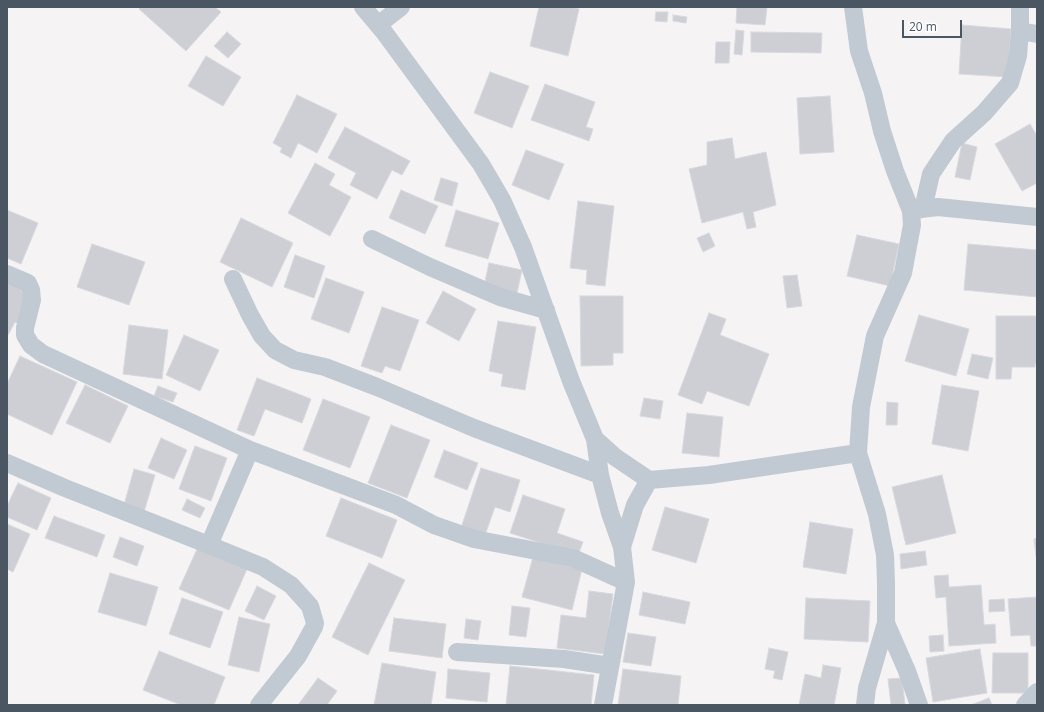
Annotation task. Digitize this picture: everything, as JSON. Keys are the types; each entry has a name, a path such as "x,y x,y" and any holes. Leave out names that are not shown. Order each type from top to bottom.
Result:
{"street":[{"path":"363,7 481,164 502,200 517,233 571,382 595,439 600,476 610,513 622,547 626,582 603,705"},
{"path":"378,25 401,7"},
{"path":"853,7 859,51 873,93 882,131 895,171 917,210"},
{"path":"865,705 867,688 886,623 885,555 877,514 858,453 861,407 875,336 903,273 910,244 912,225 931,174 953,141 984,113 1010,82 1018,56 1028,32 1020,7"},
{"path":"917,210 938,207 1037,217"},
{"path":"372,239 430,267 500,297 546,310"},
{"path":"7,274 28,282 31,290 32,300 24,330 26,338 34,348 250,450 396,505 434,525 474,539 574,558 626,582"},
{"path":"233,278 250,315 262,336 275,350 294,360 325,367 474,428 600,476"},
{"path":"595,439 615,457 649,480 709,475 858,453"},
{"path":"209,545 250,450"},
{"path":"7,463 64,488 263,566 291,585 310,606 315,623 314,627 298,656 259,705"},
{"path":"622,547 635,505 649,480"},
{"path":"886,623 908,671 919,705"},
{"path":"457,652 564,659 610,666"},
{"path":"1025,705 1037,692"}],"building":[{"path":"141,7 215,7 221,12 186,51 139,9"},
{"path":"539,7 571,7 579,9 568,56 530,46"},
{"path":"737,7 767,7 765,25 736,23"},
{"path":"656,12 668,12 667,22 655,21"},
{"path":"673,15 687,17 686,23 673,21"},
{"path":"962,25 1011,29 1008,77 959,74"},
{"path":"736,30 744,31 742,55 734,54"},
{"path":"227,32 241,44 228,58 214,46"},
{"path":"751,32 822,33 821,53 751,52"},
{"path":"716,42 730,42 729,63 715,63"},
{"path":"206,56 241,77 223,106 188,86"},
{"path":"490,72 529,86 512,128 474,113"},
{"path":"545,84 595,102 586,127 593,129 589,141 531,120"},
{"path":"297,95 337,114 317,153 298,143 291,158 280,152 282,148 273,143"},
{"path":"830,96 834,152 800,154 797,98"},
{"path":"1030,124 1037,136 1037,183 1022,191 995,144"},
{"path":"345,127 410,161 402,175 392,170 377,199 350,185 356,173 328,158"},
{"path":"732,138 735,159 766,152 776,205 753,212 756,227 747,229 743,212 702,223 689,169 707,165 707,142"},
{"path":"962,143 977,147 970,180 955,177"},
{"path":"526,150 564,164 549,200 512,185"},
{"path":"315,163 335,174 329,185 351,197 330,236 288,213"},
{"path":"441,178 458,183 452,206 434,200"},
{"path":"401,190 438,206 425,234 389,218"},
{"path":"578,201 614,206 605,286 586,284 587,270 570,268"},
{"path":"7,210 38,223 21,264 7,258"},
{"path":"456,210 499,223 488,259 445,246"},
{"path":"241,218 293,243 272,287 220,262"},
{"path":"709,233 715,246 703,252 697,238"},
{"path":"857,235 899,244 890,286 847,276"},
{"path":"92,244 145,262 129,305 77,287"},
{"path":"968,244 1037,250 1037,297 964,290"},
{"path":"295,255 325,266 314,298 284,287"},
{"path":"489,263 522,270 517,293 484,286"},
{"path":"797,275 802,306 787,308 783,276"},
{"path":"326,278 364,292 349,333 311,319"},
{"path":"7,280 19,285 25,299 20,325 15,322 8,335 7,335"},
{"path":"443,291 476,309 459,341 426,323"},
{"path":"580,296 623,296 623,353 613,353 613,365 581,366"},
{"path":"382,307 419,320 400,371 385,366 382,373 361,366"},
{"path":"709,313 726,319 720,335 769,354 749,406 707,391 702,404 678,395"},
{"path":"919,315 969,329 956,376 905,361"},
{"path":"996,316 1037,316 1037,364 1035,364 1035,367 1012,367 1011,379 996,379"},
{"path":"498,321 536,327 525,390 501,386 503,374 489,371"},
{"path":"129,325 168,330 162,379 123,374"},
{"path":"184,335 219,350 200,391 166,375"},
{"path":"972,354 993,358 988,379 967,374"},
{"path":"20,356 77,382 52,435 7,414 7,384"},
{"path":"257,378 311,399 302,423 265,409 254,436 237,430"},
{"path":"85,385 128,406 110,443 66,423"},
{"path":"942,385 979,391 968,451 932,444"},
{"path":"158,386 177,393 173,402 154,396"},
{"path":"644,398 663,401 660,419 640,416"},
{"path":"323,399 370,417 350,468 303,450"},
{"path":"887,402 898,403 897,425 886,425"},
{"path":"687,413 723,417 719,457 682,453"},
{"path":"391,425 430,440 407,498 368,483"},
{"path":"161,438 187,450 174,479 148,468"},
{"path":"195,446 227,458 211,501 179,489"},
{"path":"444,450 478,463 467,490 434,477"},
{"path":"481,468 520,480 510,512 495,507 485,535 461,528"},
{"path":"134,469 155,475 144,512 124,505"},
{"path":"942,475 956,533 906,545 892,487"},
{"path":"18,483 51,498 37,530 7,517 7,506"},
{"path":"523,495 565,509 557,533 583,542 578,555 510,533"},
{"path":"341,498 397,520 382,558 326,536"},
{"path":"187,499 205,508 200,518 182,510"},
{"path":"665,507 709,519 696,563 652,550"},
{"path":"54,516 105,535 97,557 45,538"},
{"path":"810,522 853,529 846,574 803,567"},
{"path":"7,524 30,534 13,572 7,569"},
{"path":"120,537 144,546 137,566 113,557"},
{"path":"1037,538 1037,564 1034,539"},
{"path":"198,547 247,569 229,610 179,589"},
{"path":"925,551 927,565 901,569 900,554"},
{"path":"533,557 582,569 572,610 522,597"},
{"path":"369,563 405,580 368,655 332,637"},
{"path":"110,573 158,587 146,626 98,612"},
{"path":"948,575 949,587 981,585 984,625 995,624 996,643 949,646 946,597 936,598 934,576"},
{"path":"257,586 276,596 264,620 245,611"},
{"path":"589,591 613,594 605,654 557,648 561,615 586,618"},
{"path":"643,592 690,602 685,624 639,615"},
{"path":"1037,597 1037,646 1031,646 1030,635 1011,636 1008,599"},
{"path":"182,598 223,612 210,648 169,634"},
{"path":"806,598 870,601 868,642 804,639"},
{"path":"1004,599 1005,611 989,612 989,600"},
{"path":"512,606 530,608 526,637 509,635"},
{"path":"239,617 270,624 259,672 228,665"},
{"path":"394,618 446,624 442,658 389,651"},
{"path":"466,619 481,621 478,640 464,638"},
{"path":"628,633 656,637 651,666 623,662"},
{"path":"943,635 944,651 930,652 929,636"},
{"path":"769,648 788,652 782,680 773,678 775,671 765,669"},
{"path":"980,649 987,693 933,702 926,658"},
{"path":"159,651 225,677 214,705 181,705 143,690"},
{"path":"993,653 1028,653 1028,693 992,693"},
{"path":"382,663 436,672 431,705 374,705"},
{"path":"823,665 841,668 834,705 799,705 805,674 821,678"},
{"path":"510,666 594,675 591,705 506,705"},
{"path":"448,669 490,673 487,702 446,698"},
{"path":"623,669 681,676 678,705 618,705"},
{"path":"318,678 337,691 327,705 298,705"},
{"path":"902,678 905,705 891,705 888,679"},
{"path":"989,698 992,705 971,705"}]}
